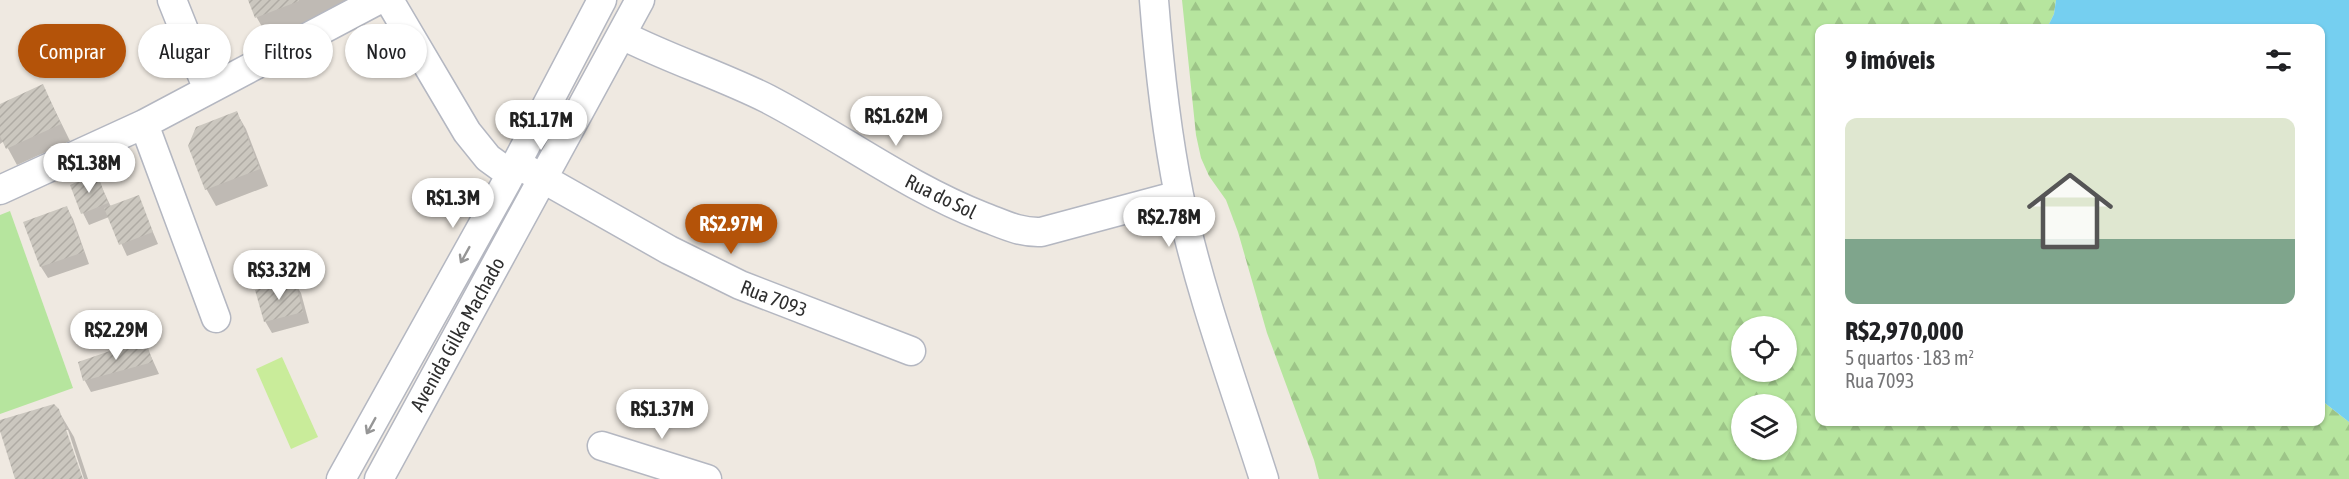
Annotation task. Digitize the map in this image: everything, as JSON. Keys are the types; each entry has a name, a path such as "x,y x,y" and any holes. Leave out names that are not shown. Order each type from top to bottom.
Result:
{"street":[{"path":"172,0 208,90"},
{"path":"0,190 144,124 378,0"},
{"name":"Rua 7093","path":"389,0 467,132 488,158 543,178 669,250 740,285 911,351"},
{"name":"Avenida Gilka Machado","path":"341,479 513,168 602,0"},
{"name":"Avenida Gilka Machado","path":"379,479 640,0"},
{"path":"1154,0 1160,83 1179,195 1208,308 1264,479"},
{"name":"Rua do Sol","path":"622,35 729,80 771,101 925,191 1017,230 1041,231 1179,195"},
{"path":"144,124 216,318"},
{"path":"602,446 707,479"}],"green space":[{"path":"1182,0 2056,0 2054,14 2049,24 1815,24 1815,426 2325,426 2325,403 2349,422 2349,479 1319,479 1267,333 1238,232 1226,200 1209,176 1201,158 1196,135"},
{"path":"10,211 73,388 0,414 0,215"},
{"path":"282,357 318,437 291,449 256,369"}],"water":[{"path":"2056,0 2349,0 2349,422 2325,403 2325,24 2049,24 2054,14"}],"building":[{"path":"248,0 299,0 299,1 255,18"},
{"path":"43,84 61,124 6,149 0,136 0,104"},
{"path":"237,111 260,169 205,190 188,146 196,127"},
{"path":"97,173 108,203 81,214 70,185"},
{"path":"139,195 153,232 119,245 104,208"},
{"path":"67,206 84,252 40,267 23,222"},
{"path":"295,280 303,312 264,322 255,290"},
{"path":"145,339 153,362 83,381 78,362"},
{"path":"54,404 59,409 83,479 15,479 0,431 0,420"}]}
